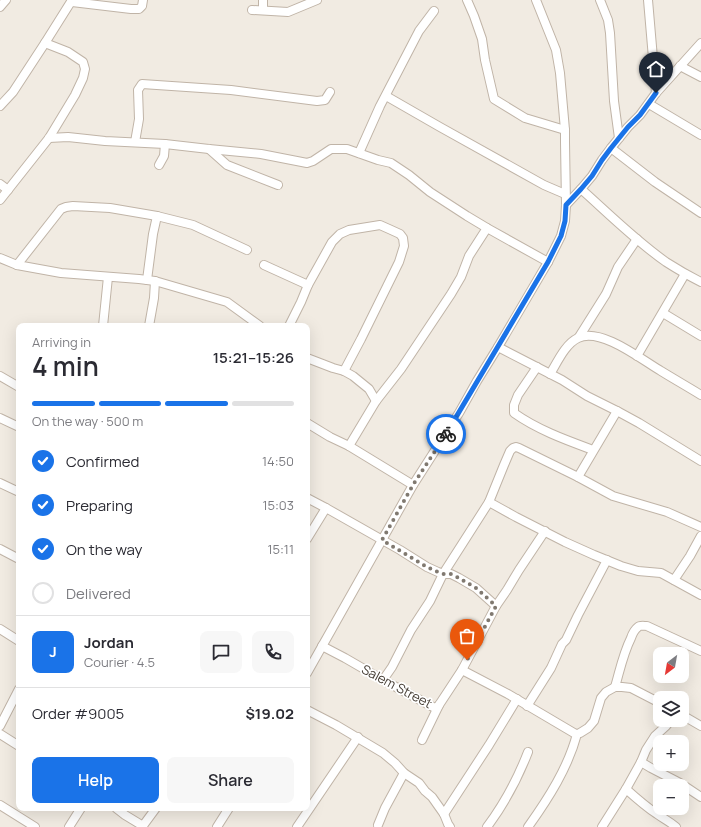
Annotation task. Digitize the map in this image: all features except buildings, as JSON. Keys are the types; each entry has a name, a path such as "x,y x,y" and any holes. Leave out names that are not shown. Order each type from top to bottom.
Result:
{"street":[{"path":"0,8 6,0"},
{"path":"0,106 13,92 72,1 139,9 144,0"},
{"path":"263,0 263,10"},
{"path":"252,10 288,12 317,0"},
{"path":"467,0 482,39 494,99 525,118 565,130"},
{"path":"310,668 413,485 459,413 548,262 561,236 565,221 566,205 565,130 560,73 556,50 536,0"},
{"path":"600,0 608,20 610,33 614,101 619,138"},
{"path":"648,0 656,93"},
{"path":"359,153 419,31 434,11"},
{"path":"0,200 49,138 83,78 85,68 83,62 68,52 46,43"},
{"path":"566,205 592,176 611,148 649,104 656,93 701,43"},
{"path":"680,66 701,77"},
{"path":"135,142 139,119 138,90 142,84 231,90 316,102 325,100 330,92"},
{"path":"386,96 544,185 565,194"},
{"path":"649,104 701,135"},
{"path":"49,138 68,137 105,141 165,144 260,154 307,163 313,161 331,149 347,149 391,163 430,192 487,228 548,262"},
{"path":"159,165 164,156 165,144"},
{"path":"611,148 655,182 701,213"},
{"path":"209,149 227,165 278,185"},
{"path":"0,184 8,190"},
{"path":"581,189 637,239 665,261 701,282"},
{"path":"17,265 61,210 66,207 73,206 110,208 156,216 193,225 247,250"},
{"path":"150,323 154,298 151,281 153,234 156,216"},
{"path":"290,323 302,302 308,285 332,242 340,234 349,230 380,225 400,234 403,238 404,246 395,270 344,371"},
{"path":"349,446 376,401 401,369 451,294 461,277 469,256 487,228"},
{"path":"550,374 560,357 570,344 578,337 606,294 618,267 637,239"},
{"path":"0,258 17,265 61,272 151,281 227,302 256,323"},
{"path":"264,265 308,285"},
{"path":"637,356 685,274"},
{"path":"103,323 108,277"},
{"path":"663,313 701,336"},
{"path":"578,337 587,336 608,340 701,395"},
{"path":"498,347 562,380 587,396 639,423 701,461"},
{"path":"310,359 344,371 352,376 368,388 376,401"},
{"path":"536,367 518,395 514,405 514,414 556,436 594,450"},
{"path":"0,376 16,385"},
{"path":"578,477 617,411"},
{"path":"0,418 16,426"},
{"path":"310,425 349,446 413,485"},
{"path":"383,680 392,667 411,630 430,601 444,574 489,502 510,451 513,448 516,447 613,496 668,512 701,527"},
{"path":"0,483 16,491"},
{"path":"310,500 427,567 444,574 451,574 476,588 496,606"},
{"path":"489,502 565,542 607,560 638,571 661,573 701,595"},
{"path":"310,534 326,508"},
{"name":"Salem Street","path":"322,646 433,708 437,708 462,670 496,606 518,570 545,531"},
{"path":"674,580 701,536"},
{"path":"0,550 16,558"},
{"path":"527,706 551,668 562,644 566,640 607,560"},
{"path":"615,688 626,648 637,627 647,626 701,651"},
{"path":"0,629 16,639"},
{"path":"462,670 484,680 577,734 584,732 594,721 601,698 606,692 615,688 631,688 653,699"},
{"path":"0,726 16,694"},
{"path":"444,814 516,699"},
{"path":"422,740 440,705"},
{"path":"310,712 358,737 383,753 404,773 419,783 432,797 444,814 448,826"},
{"path":"689,720 701,726"},
{"path":"602,827 626,789 646,750 655,736 665,727"},
{"path":"0,734 16,744"},
{"path":"528,827 556,785 572,751 577,734"},
{"path":"310,808 358,737"},
{"path":"487,827 512,787 528,752"},
{"path":"641,762 680,783 701,797"},
{"path":"378,825 385,808 404,773"},
{"path":"626,789 645,806 676,827"},
{"path":"0,805 35,827"},
{"path":"70,827 79,811"},
{"path":"120,811 143,826 154,811"},
{"path":"218,827 227,811"},
{"path":"297,827 308,811"}],"way so far":[{"path":"446,434 413,485 382,540 427,567 459,578 476,588 496,606 467,660"}],"route":[{"path":"446,434 548,262 561,236 565,221 566,205 592,176 611,148 640,115 656,93"}]}
